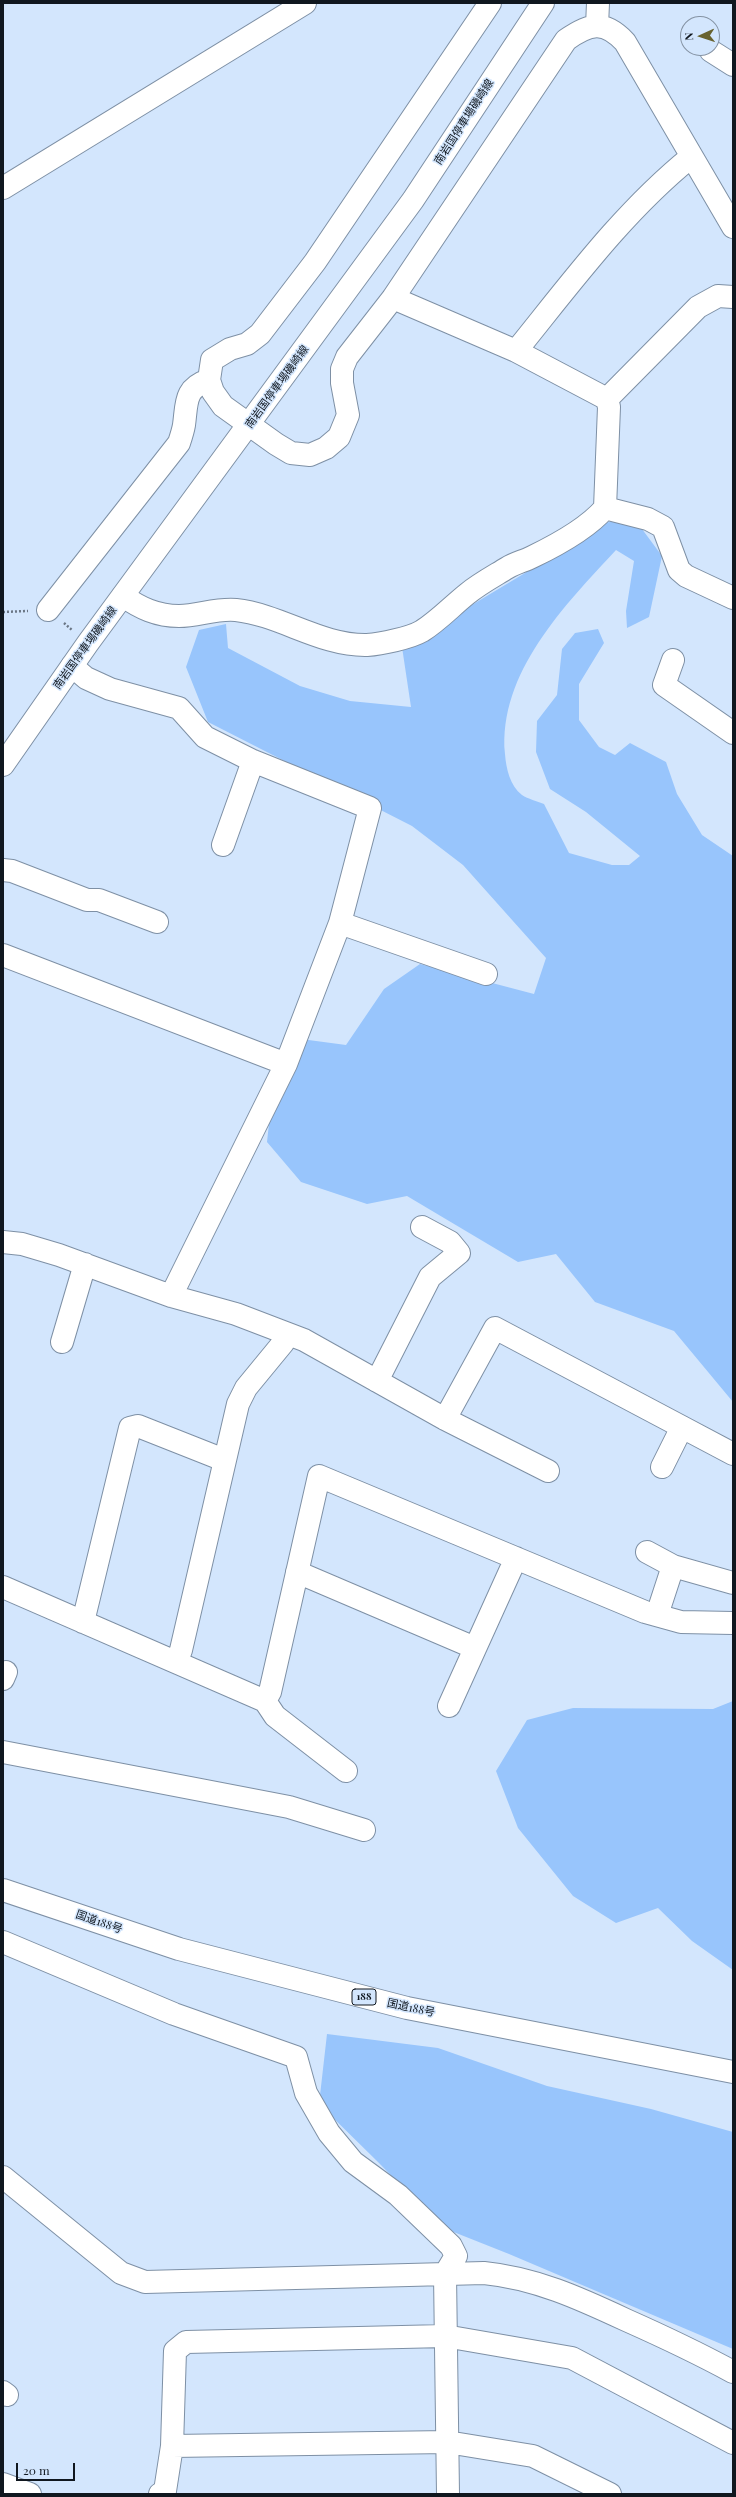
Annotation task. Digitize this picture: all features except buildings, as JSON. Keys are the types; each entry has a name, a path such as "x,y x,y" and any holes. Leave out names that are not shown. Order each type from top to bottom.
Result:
{"main road":[{"path":"3,188 305,3"},
{"path":"490,3 315,262 260,334 247,344 230,349 212,360 208,380 223,406 291,453 310,455 326,448 339,437 348,415 342,383 342,369 347,356 392,298 566,40 579,30 597,26 614,30 625,42 733,227"},
{"name":"南岩国停車場磯崎線","path":"3,765 88,643 250,425 413,200 543,3"},
{"path":"597,26 598,3"},
{"path":"719,56 733,64"},
{"path":"516,351 616,229 645,197 691,156"},
{"path":"608,399 698,307 718,296 733,297"},
{"path":"392,298 516,351 608,399"},
{"path":"48,610 179,443 184,426 185,408 190,393 197,384 208,380"},
{"path":"123,596 143,610 178,616 222,610 237,610 277,620 317,636 341,642 366,645 386,642 422,631 468,593 513,564 532,558 569,536 598,516 605,508 609,407 608,399"},
{"path":"605,508 648,519 662,527 667,536 674,562 679,570 686,576 733,598"},
{"path":"673,660 664,685 733,733"},
{"path":"72,666 86,678 110,689 179,708 205,737 254,761 370,808 340,923 286,1064 171,1296"},
{"path":"223,845 254,761"},
{"path":"3,870 12,871 87,900 99,900 157,922"},
{"path":"340,923 486,974"},
{"path":"3,955 286,1064"},
{"path":"377,1381 430,1277 459,1253 450,1242 422,1227"},
{"path":"3,1242 22,1244 85,1264 171,1296 236,1314 304,1340 445,1419 548,1471"},
{"path":"62,1342 85,1264"},
{"path":"445,1419 495,1328 733,1454"},
{"path":"177,1661 181,1650 238,1404 246,1388 283,1343 287,1334"},
{"path":"83,1622 130,1428 138,1426 224,1460"},
{"path":"662,1467 682,1427"},
{"path":"265,1701 270,1692 319,1476 657,1615 682,1622 733,1623"},
{"path":"647,1552 673,1566 733,1583"},
{"path":"449,1706 516,1558"},
{"path":"657,1615 673,1566"},
{"path":"297,1572 475,1648"},
{"path":"3,1587 177,1661 265,1701 275,1716 346,1771"},
{"path":"3,1752 289,1807 364,1830"},
{"name":"国道188号","path":"3,1890 179,1949 400,2006 733,2072"},
{"path":"3,1942 174,2014 296,2057 306,2093 329,2133 353,2162 398,2195 451,2246 456,2256 446,2274 445,2336 448,2494"},
{"path":"3,2177 121,2273 144,2282 484,2273 514,2276 566,2292 691,2350 733,2372"},
{"path":"160,2494 165,2491 172,2446 175,2351 186,2342 445,2336 572,2358 733,2443"},
{"path":"172,2446 447,2442 533,2456 610,2494"}],"path":[{"path":"48,610 88,643"}],"shaded area":[{"path":"625,521 642,529 662,556 649,617 627,628 626,611 634,561 616,550 557,617 539,642 524,668 512,696 506,724 505,754 509,776 514,787 522,795 544,804 569,853 612,865 629,865 640,856 586,812 550,789 536,752 537,721 557,695 562,649 575,633 598,629 604,643 579,684 579,720 599,747 615,755 630,743 666,762 677,794 702,835 733,856 733,1402 674,1331 595,1302 556,1254 518,1262 407,1196 367,1204 301,1182 267,1142 271,1105 301,1039 346,1045 384,989 420,964 534,994 546,958 463,865 412,826 208,722 186,667 199,630 226,624 228,648 300,686 350,701 411,707 402,647 525,573 596,523"},
{"path":"733,1701 733,1970 692,1941 658,1908 616,1923 573,1896 518,1828 496,1771 527,1720 573,1708 713,1709"},
{"path":"327,2034 438,2048 547,2086 651,2109 733,2132 733,2349 509,2254 441,2227 319,2104"}]}
